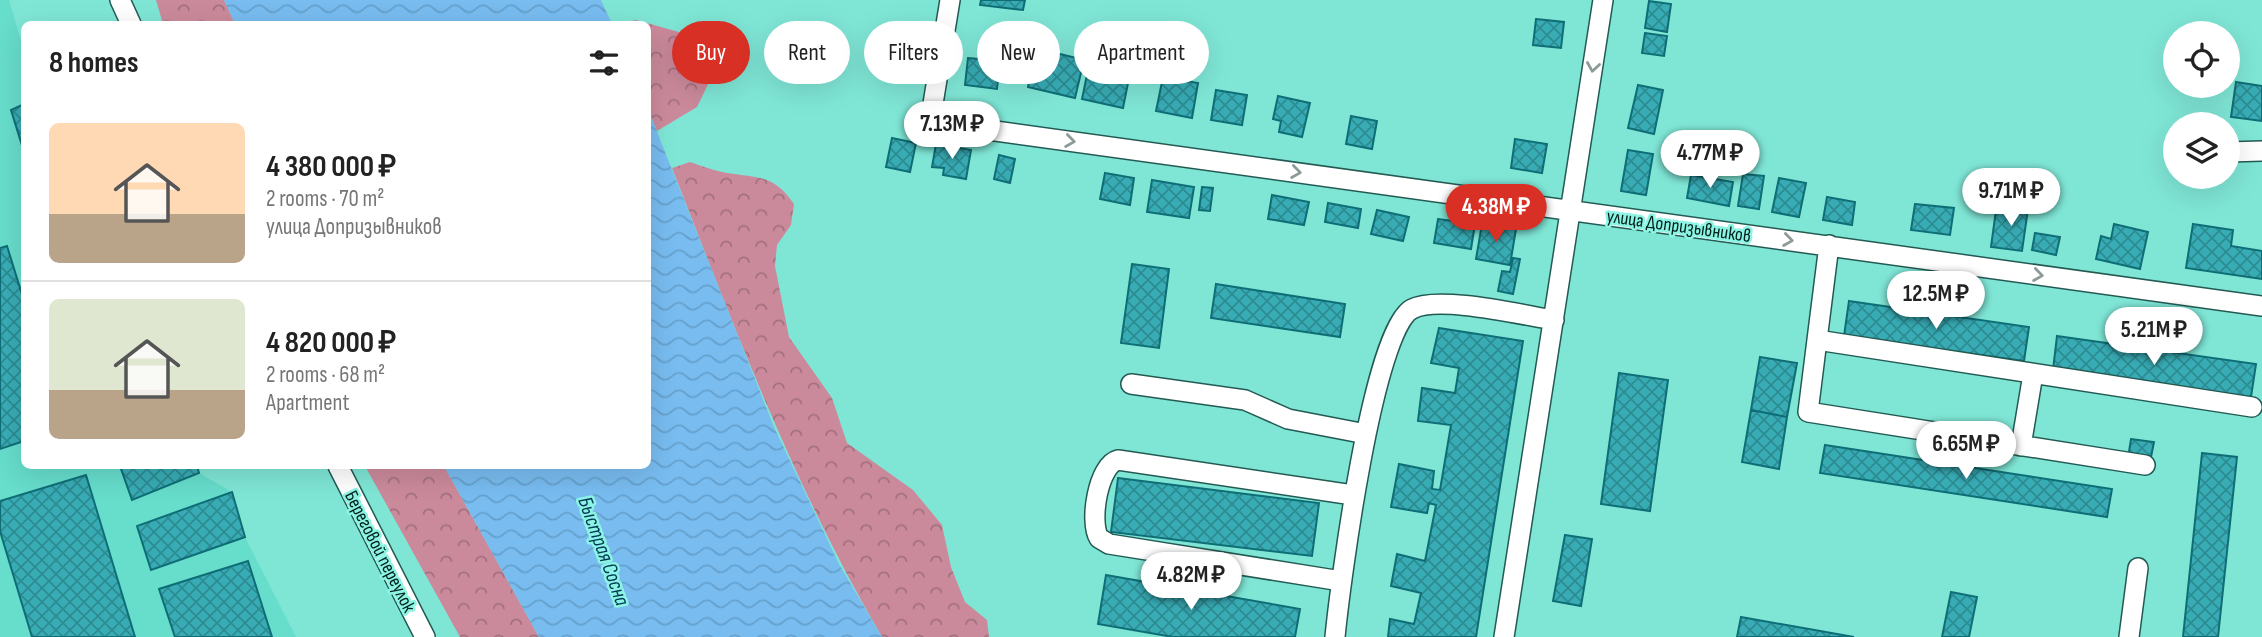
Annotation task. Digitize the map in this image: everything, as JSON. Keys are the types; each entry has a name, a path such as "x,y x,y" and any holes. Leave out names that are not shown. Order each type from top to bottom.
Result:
{"street":[{"path":"120,0 130,21"},
{"name":"улица Допризывников","path":"950,0 930,122 2262,306"},
{"path":"1504,637 1604,0"},
{"path":"2240,152 2262,151"},
{"path":"1829,246 1808,412 2146,465"},
{"path":"1335,637 1353,495 1381,376 1402,317 1410,310 1430,303 1442,303 1554,320"},
{"path":"1817,340 2252,407"},
{"path":"2021,446 2033,374"},
{"path":"1131,384 1245,400 1289,419 1366,434"},
{"path":"1341,581 1109,544 1099,538 1094,521 1104,470 1110,462 1118,460 1353,495"},
{"name":"Береговой переулок","path":"340,469 425,637"},
{"path":"2129,637 2138,568"}],"shaded area":[{"path":"0,0 9,0 21,41 21,469 198,469 199,473 232,492 245,537 296,637 0,637"}],"green space":[{"path":"156,0 224,0 234,21 162,21"},
{"path":"651,24 672,30 672,84 708,84 697,107 657,131 651,116"},
{"path":"690,162 773,183 794,204 791,225 777,245 775,266 789,337 832,398 847,443 913,490 942,525 951,567 965,602 987,620 989,637 882,637 850,580 793,465 743,348 672,168"},
{"path":"367,469 446,469 539,637 460,637"}],"water":[{"path":"224,0 601,0 611,21 234,21"},
{"name":"Быстрая Сосна","path":"651,117 774,427 839,564 882,637 539,637 446,469 651,469"}],"building":[{"path":"981,0 1025,0 1023,10 980,5"},
{"path":"1649,1 1671,4 1667,32 1645,28"},
{"path":"1536,19 1564,22 1561,48 1533,45"},
{"path":"1645,33 1667,36 1664,56 1642,53"},
{"path":"1060,54 1074,58 1074,84 1078,84 1075,98 1028,87 1029,84 1060,84"},
{"path":"968,58 977,59 977,84 998,84 997,89 965,85"},
{"path":"2240,83 2262,86 2262,121 2240,118 2240,112 2232,112 2234,98 2240,98"},
{"path":"1085,84 1128,84 1123,108 1082,99"},
{"path":"1162,84 1198,84 1192,118 1156,111"},
{"path":"1638,85 1663,90 1654,134 1628,128"},
{"path":"1216,90 1247,95 1242,125 1211,120"},
{"path":"1278,96 1310,103 1302,137 1279,132 1281,121 1273,119"},
{"path":"21,105 21,142 11,110"},
{"path":"1351,116 1377,121 1372,149 1346,144"},
{"path":"892,138 916,143 910,172 886,167"},
{"path":"1515,139 1547,144 1542,173 1511,168"},
{"path":"936,144 971,150 966,179 943,175 944,168 932,167"},
{"path":"1628,150 1653,154 1646,195 1621,191"},
{"path":"999,155 1015,159 1010,183 994,179"},
{"path":"1105,173 1134,178 1130,205 1100,199"},
{"path":"1743,174 1764,176 1759,209 1738,206"},
{"path":"1691,175 1733,182 1729,206 1687,198"},
{"path":"1779,178 1806,183 1799,217 1772,212"},
{"path":"1152,180 1194,187 1189,218 1147,212"},
{"path":"1202,187 1213,188 1210,211 1199,210"},
{"path":"1272,195 1309,202 1304,225 1268,219"},
{"path":"1827,197 1855,202 1852,225 1823,220"},
{"path":"2017,200 2029,202 2022,251 1991,247 1996,210 2015,213"},
{"path":"1328,203 1361,209 1358,228 1325,222"},
{"path":"1915,204 1954,208 1950,235 1911,230"},
{"path":"1377,210 1409,217 1403,241 1371,234"},
{"path":"1438,219 1475,224 1471,249 1434,243"},
{"path":"1482,224 1516,229 1510,265 1476,259"},
{"path":"2114,224 2148,232 2140,269 2096,259 2101,236 2111,239"},
{"path":"2193,224 2233,230 2231,246 2262,251 2262,279 2186,268"},
{"path":"2035,233 2060,237 2056,255 2032,250"},
{"path":"7,246 21,291 21,442 0,449 0,248"},
{"path":"1513,258 1520,259 1513,294 1498,291 1502,271 1510,272"},
{"path":"1132,264 1169,269 1159,348 1121,343"},
{"path":"1216,284 1345,304 1340,337 1211,318"},
{"path":"1849,301 2029,327 2024,361 1844,336"},
{"path":"1439,328 1523,341 1476,637 1388,637 1390,619 1414,624 1421,593 1391,586 1397,554 1425,561 1436,505 1429,503 1427,513 1391,507 1399,464 1434,471 1432,489 1440,490 1451,425 1418,421 1422,388 1455,393 1459,368 1431,363"},
{"path":"2057,336 2256,364 2251,397 2053,370"},
{"path":"1760,357 1797,363 1787,417 1751,410"},
{"path":"1619,373 1668,380 1650,511 1601,504"},
{"path":"1751,410 1787,417 1779,469 1742,462"},
{"path":"2131,439 2154,442 2150,462 2128,458"},
{"path":"1825,445 2112,489 2107,517 1820,473"},
{"path":"2202,453 2237,457 2218,637 2183,637"},
{"path":"121,469 198,469 199,473 132,500"},
{"path":"86,475 135,637 32,637 0,531 0,501"},
{"path":"1118,478 1319,503 1312,556 1111,532"},
{"path":"232,492 245,537 151,570 137,526"},
{"path":"1565,535 1592,539 1581,606 1553,601"},
{"path":"248,561 272,637 175,637 159,589"},
{"path":"1106,575 1300,609 1295,637 1173,637 1098,624"},
{"path":"1951,592 1977,597 1969,637 1942,637"},
{"path":"1741,617 1854,637 1737,637"}]}
